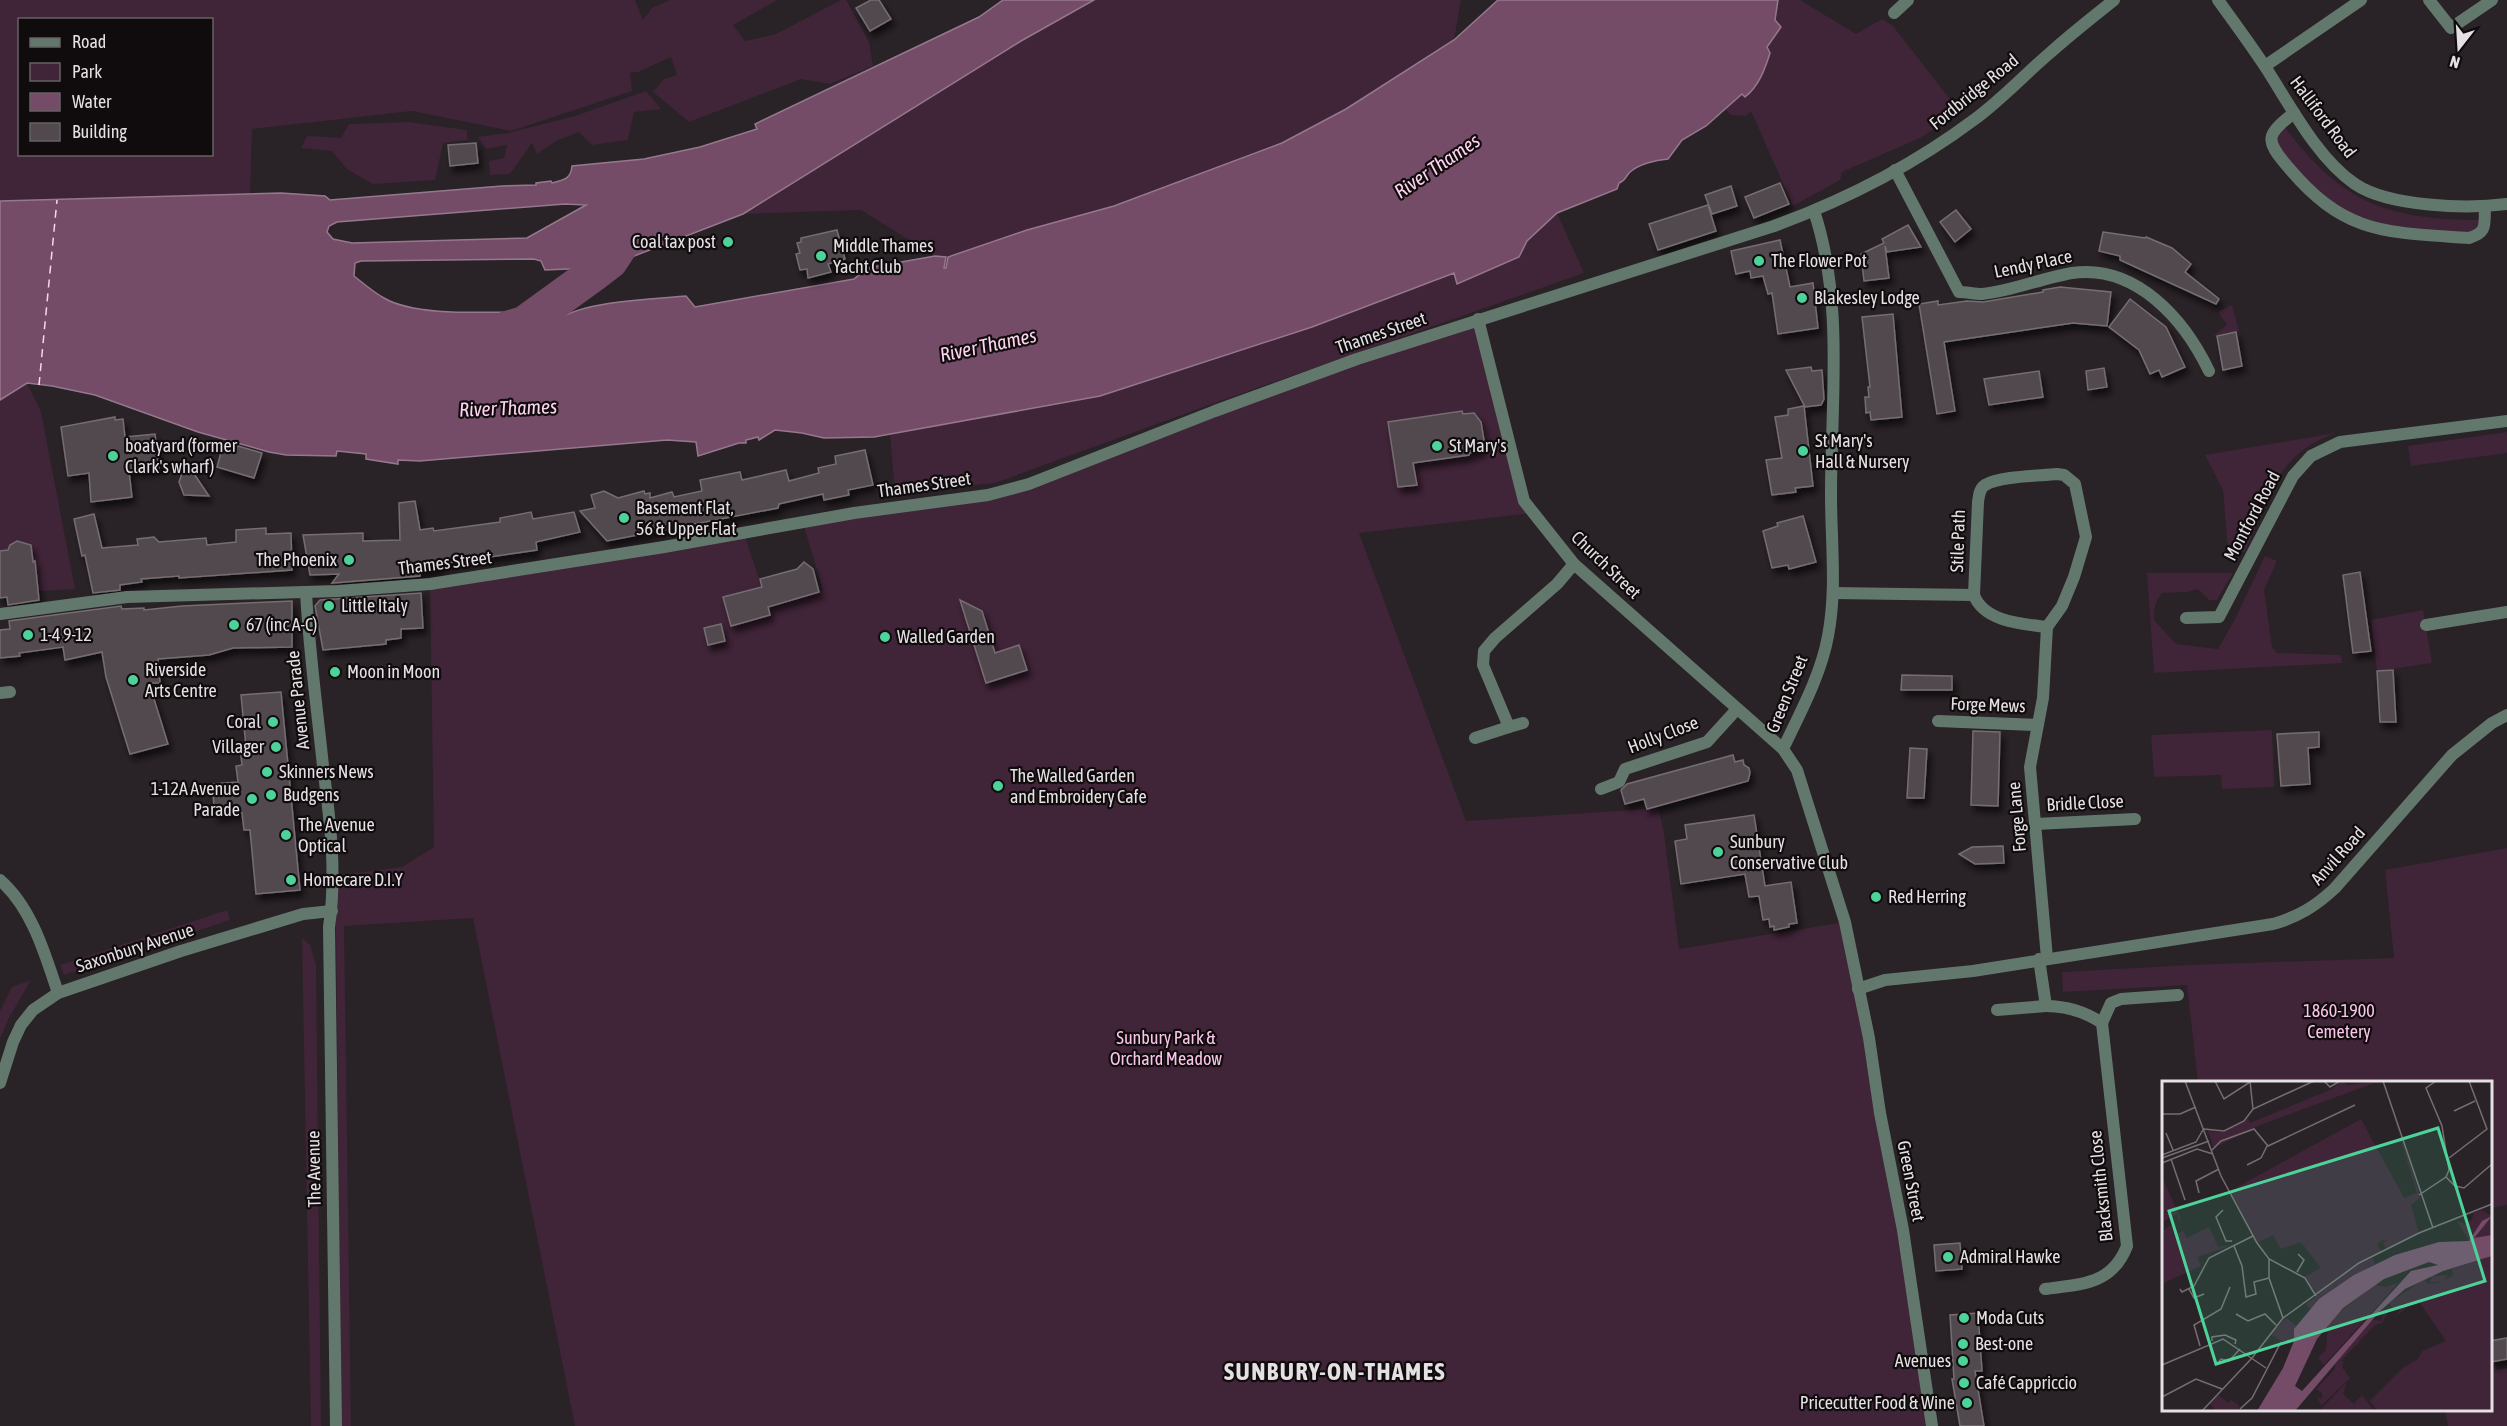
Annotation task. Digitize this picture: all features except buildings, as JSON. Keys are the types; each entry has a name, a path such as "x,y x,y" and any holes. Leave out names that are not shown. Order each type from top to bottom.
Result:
{"street":[{"path":"1894,13 1908,0"},
{"name":"Fordbridge Road","path":"1814,211 1942,143 1977,117 2114,0"},
{"name":"Halliford Road","path":"2218,0 2265,66 2294,113 2332,163 2355,184 2379,195 2410,202 2485,207 2507,204"},
{"path":"2265,66 2361,0"},
{"path":"2429,0 2451,28 2492,0"},
{"path":"2294,113 2275,129 2271,138 2273,149 2309,191 2330,209 2356,222 2383,230 2469,238 2479,235 2484,228 2485,207"},
{"name":"Lendy Place","path":"1895,170 1959,292 1982,294 2092,271 2124,279 2151,295 2175,319 2196,344 2209,371"},
{"name":"Thames Street","path":"0,614 127,597 306,592 430,584 664,547 854,513 988,495 1029,484 1215,411 1478,319 1774,226 1814,211"},
{"name":"Green Street","path":"1814,211 1820,231 1832,313 1833,593 1828,637 1814,681 1783,749 1797,770 1845,922 1903,1230 1932,1426"},
{"name":"Church Street","path":"1478,319 1524,501 1574,564 1783,749"},
{"name":"Montford Road","path":"2186,618 2219,617 2293,476 2311,456 2340,442 2507,421"},
{"name":"Stile Path","path":"2057,474 2070,479 2078,491 2086,537 2074,577 2062,606 2047,627 2002,619 1978,605 1974,595 1978,502 1985,485 1997,481 2057,474"},
{"path":"1509,727 1483,665 1484,651 1495,638 1557,584 1574,564"},
{"name":"Avenue Parade","path":"306,592 330,825 332,911"},
{"name":"Stile Path","path":"1833,593 1974,595"},
{"path":"2426,625 2507,612"},
{"name":"Forge Lane","path":"2043,958 2036,824 2030,768 2043,698 2047,627"},
{"name":"Holly Close","path":"1601,789 1619,782 1625,769 1707,742 1737,709"},
{"name":"Anvil Road","path":"2043,958 2273,924 2295,918 2316,906 2335,888 2452,755 2492,723 2507,715"},
{"name":"Forge Mews","path":"1938,721 2037,725"},
{"path":"1475,738 1523,723"},
{"name":"Bridle Close","path":"2036,824 2135,819"},
{"path":"0,880 22,907 33,928 58,993"},
{"name":"Saxonbury Avenue","path":"0,1083 21,1025 33,1010 58,993 282,920 303,914 332,911"},
{"name":"The Avenue","path":"332,911 329,927 336,1426"},
{"path":"1858,989 1885,980 1973,971 2043,958 2046,1006"},
{"path":"1997,1010 2064,1006 2078,1010 2102,1023 2111,1003 2121,999 2178,995"},
{"name":"Blacksmith Close","path":"2045,1289 2093,1282 2107,1275 2119,1262 2127,1246 2102,1023"}],"green space":[{"path":"0,0 635,0 643,20 652,8 670,0 777,0 733,25 745,41 776,34 841,0 846,0 869,42 873,66 830,84 801,79 689,122 653,92 664,79 677,75 671,57 638,72 630,73 632,91 511,131 412,111 252,129 250,194 0,201"},
{"path":"1094,0 1461,0 1454,40 1346,109 1282,143 1114,206 1027,230 948,257 935,256 861,210 743,214 1021,41"},
{"path":"1778,0 1800,0 1856,34 1882,19 1893,26 1960,112 1920,138 1842,172 1840,180 1793,206 1751,111 1746,116 1731,115 1712,95 1773,40"},
{"path":"646,91 661,109 634,112 628,140 592,145 579,132 556,141 537,154 532,143 510,174 490,175 489,161 504,158 507,145 486,149 478,137 508,133 575,116"},
{"path":"409,122 467,130 467,140 443,143 435,180 373,184 348,170 332,151 301,148 307,136 341,138 349,124"},
{"path":"2282,123 2324,172 2368,202 2420,216 2484,220 2479,235 2412,234 2330,209 2273,149"},
{"path":"1557,213 1584,273 995,483 895,493 890,434 1100,396 1312,327 1455,273 1457,283 1519,257 1527,241"},
{"path":"2232,305 2239,331 2213,336 2227,325 2218,312"},
{"name":"Sunbury Park & Orchard Meadow","path":"1478,319 1533,513 1359,533 1466,821 1647,809 1658,806 1664,833 1679,949 1845,922 1932,1426 575,1426 473,918 344,926 351,1426 341,1426 336,927 329,927 333,876 402,867 434,847 430,584 744,534 764,594 748,591 723,597 731,626 769,615 768,607 823,590 803,523 988,495"},
{"path":"27,383 41,412 75,589 37,591 35,562 33,562 29,544 17,542 12,544 8,550 0,551 0,386 15,391"},
{"path":"2507,432 2507,453 2411,466 2408,446"},
{"path":"2336,433 2299,453 2287,466 2268,496 2245,552 2228,551 2223,490 2205,455"},
{"path":"2265,556 2277,561 2264,590 2272,647 2277,653 2341,655 2342,663 2154,673 2147,573 2233,573 2217,600 2209,600 2198,589 2162,593 2155,609 2154,620 2176,644 2218,649"},
{"path":"2423,610 2432,663 2377,671 2371,620"},
{"path":"2272,730 2274,787 2222,789 2221,775 2154,777 2151,735"},
{"name":"1860-1900 Cemetery","path":"2507,848 2507,1205 2492,1208 2492,1081 2198,1081 2187,985 2063,992 2062,972 2394,958 2385,870"},
{"path":"227,910 230,920 64,975 60,965"},
{"path":"302,938 310,945 316,965 321,1426 311,1426"},
{"path":"31,980 9,1018 0,1039 0,1011 12,987"},
{"path":"2495,1361 2497,1370 2507,1368 2507,1426 2448,1426 2445,1411 2492,1411 2492,1362"}],"water":[{"path":"1003,0 1094,0 1021,41 743,214 629,258 599,282 590,271 592,268 545,270 541,261 534,259 361,261 355,263 354,276 384,298 416,308 457,312 536,312 548,304 559,319 585,308 638,300 686,296 695,307 854,279 867,268 935,256 946,257 944,268 946,268 948,257 1027,230 1114,206 1282,143 1346,109 1454,40 1498,0 1778,0 1775,20 1781,27 1767,47 1770,53 1761,77 1745,97 1742,94 1706,126 1682,140 1668,159 1653,161 1637,167 1619,183 1617,189 1557,213 1527,241 1519,257 1457,284 1454,273 1312,327 1100,396 874,437 824,438 775,430 759,440 758,437 746,440 746,443 739,443 698,456 696,442 667,440 420,461 398,460 398,464 366,459 366,454 337,451 336,456 286,455 269,452 198,432 95,395 52,386 27,383 0,400 0,201 281,193 325,196 330,200 536,185 536,183 551,181 552,183 566,178 572,166 644,159 700,147 757,129 755,124 979,17","holes":["565,204 586,205 527,238 352,243 333,239 327,232 329,226 337,222"]}],"waterway":[{"name":"River Thames","path":"507,329 524,324 610,261 625,238"}],"ferry route":[{"path":"39,385 57,200"}],"place":[{"name":"Coal tax post","path":"728,242"},
{"name":"Middle Thames Yacht Club","path":"821,256"},
{"name":"The Flower Pot","path":"1759,261"},
{"name":"Blakesley Lodge","path":"1802,298"},
{"name":"St Mary's","path":"1437,446"},
{"name":"St Mary's Hall & Nursery","path":"1803,451"},
{"name":"boatyard (former Clark's wharf)","path":"113,456"},
{"name":"Basement Flat, 56 & Upper Flat","path":"624,518"},
{"name":"The Phoenix","path":"349,560"},
{"name":"Little Italy","path":"329,606"},
{"name":"67 (inc A-C)","path":"234,625"},
{"name":"1-4 9-12","path":"28,635"},
{"name":"Walled Garden","path":"885,637"},
{"name":"Moon in Moon","path":"335,672"},
{"name":"Riverside Arts Centre","path":"133,680"},
{"name":"Coral","path":"273,722"},
{"name":"Villager","path":"276,747"},
{"name":"Skinners News","path":"267,772"},
{"name":"The Walled Garden and Embroidery Cafe","path":"998,786"},
{"name":"Budgens","path":"271,795"},
{"name":"1-12A Avenue Parade","path":"252,799"},
{"name":"The Avenue Optical","path":"286,835"},
{"name":"Sunbury Conservative Club","path":"1718,852"},
{"name":"Homecare D.I.Y","path":"291,880"},
{"name":"Red Herring","path":"1876,897"},
{"name":"Admiral Hawke","path":"1948,1257"},
{"name":"Moda Cuts","path":"1964,1318"},
{"name":"Best-one","path":"1963,1344"},
{"name":"Avenues","path":"1963,1361"},
{"name":"Café Cappriccio","path":"1964,1383"},
{"name":"Pricecutter Food & Wine","path":"1967,1403"}],"district":[{"name":"SUNBURY-ON-THAMES","path":"1335,1372"}]}
